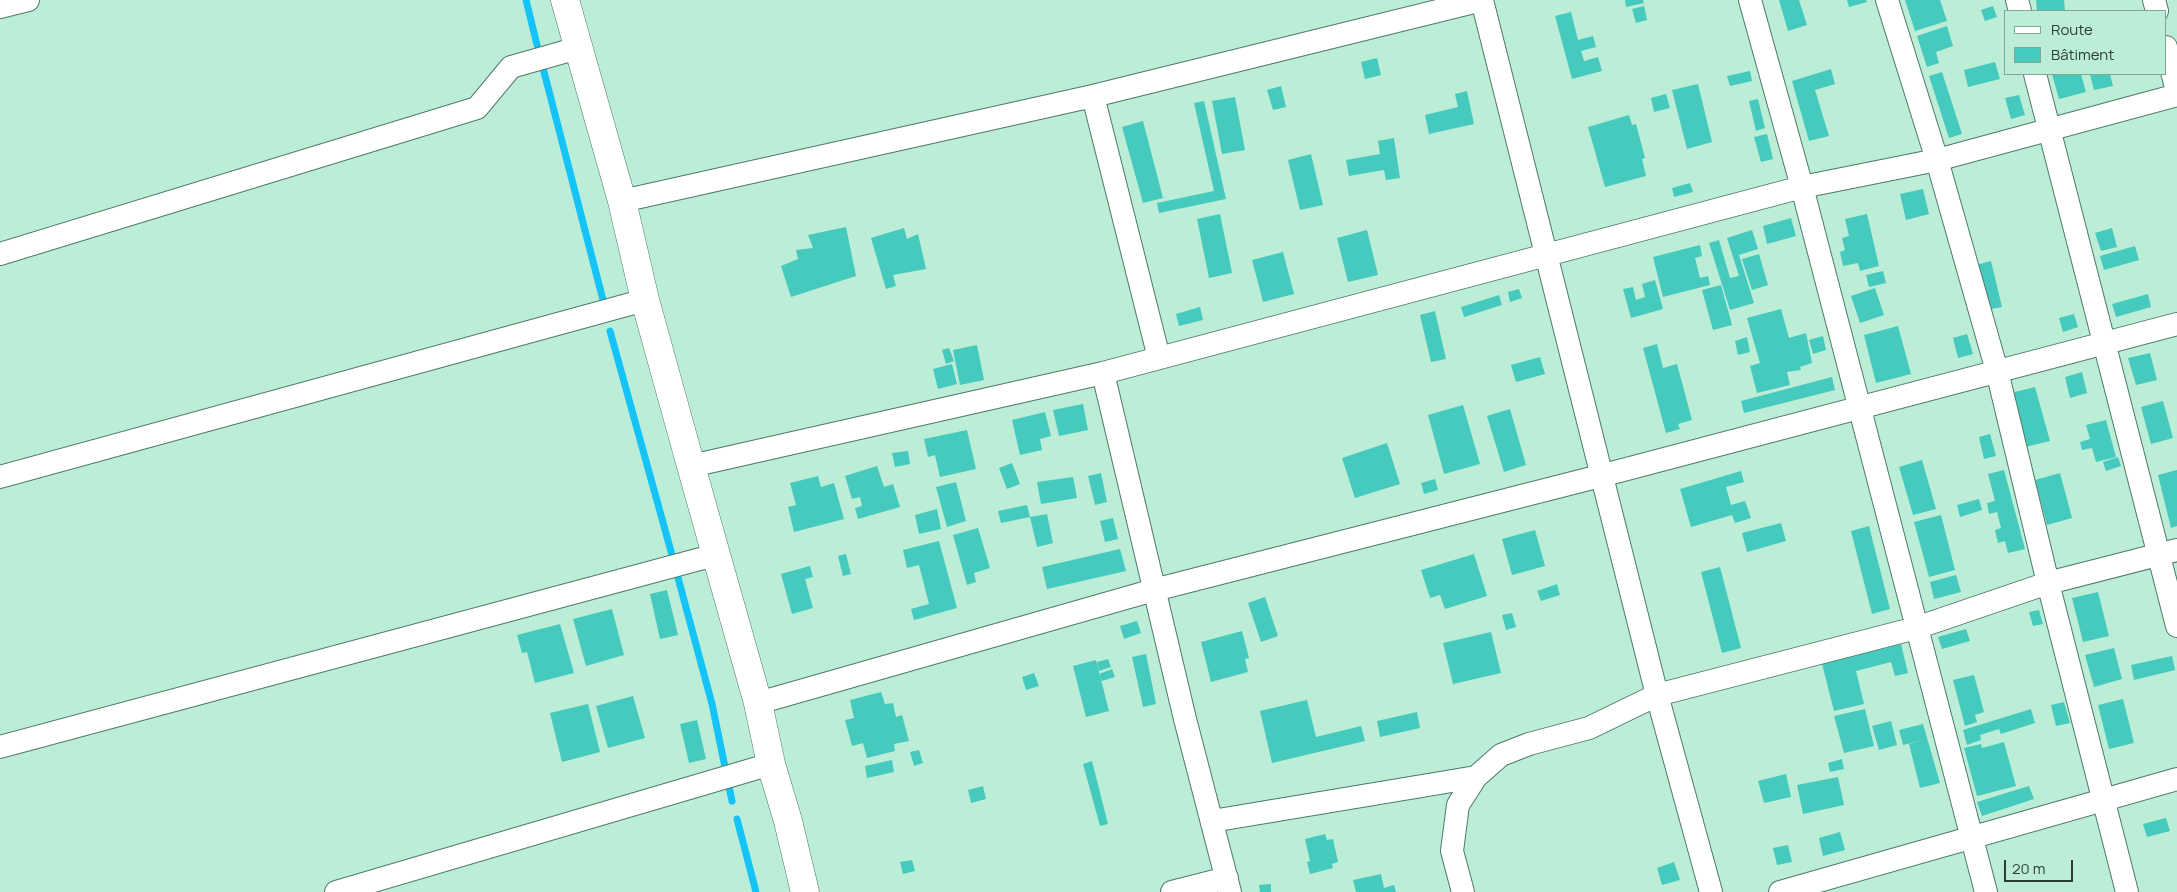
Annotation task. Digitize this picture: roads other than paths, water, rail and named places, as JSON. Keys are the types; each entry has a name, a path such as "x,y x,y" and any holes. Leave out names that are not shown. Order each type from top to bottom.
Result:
{"street":[{"path":"0,6 28,0"},
{"path":"565,0 622,201 646,300 715,556 758,703 771,764 788,820 805,892"},
{"path":"622,201 1093,96 1482,0 1604,476 1657,695 1711,892"},
{"path":"1750,0 1802,188 1986,892"},
{"path":"1887,0 1938,160 1997,371 2048,583 2127,892"},
{"path":"0,254 477,108 511,67 578,48"},
{"path":"691,466 1103,373 1802,188 1938,160 2049,130 2177,93 2167,52"},
{"path":"2035,75 2104,343 2168,553 2177,626"},
{"path":"1093,96 1159,358"},
{"path":"0,477 646,300"},
{"path":"758,703 1154,590 1604,476 2177,324"},
{"path":"1103,373 1154,590 1229,885 1172,892"},
{"path":"1463,892 1452,851 1458,805 1476,777 1501,756 1529,744 1589,728 1657,695 1916,628 2048,583 2168,553"},
{"path":"0,747 715,556"},
{"path":"336,892 771,764"},
{"path":"1212,821 1476,777"},
{"path":"1780,892 2177,779"}],"waterway":[{"path":"526,0 538,49"},
{"path":"543,68 603,300"},
{"path":"610,331 672,555"},
{"path":"677,574 712,704 732,801"},
{"path":"737,819 756,892"}]}
